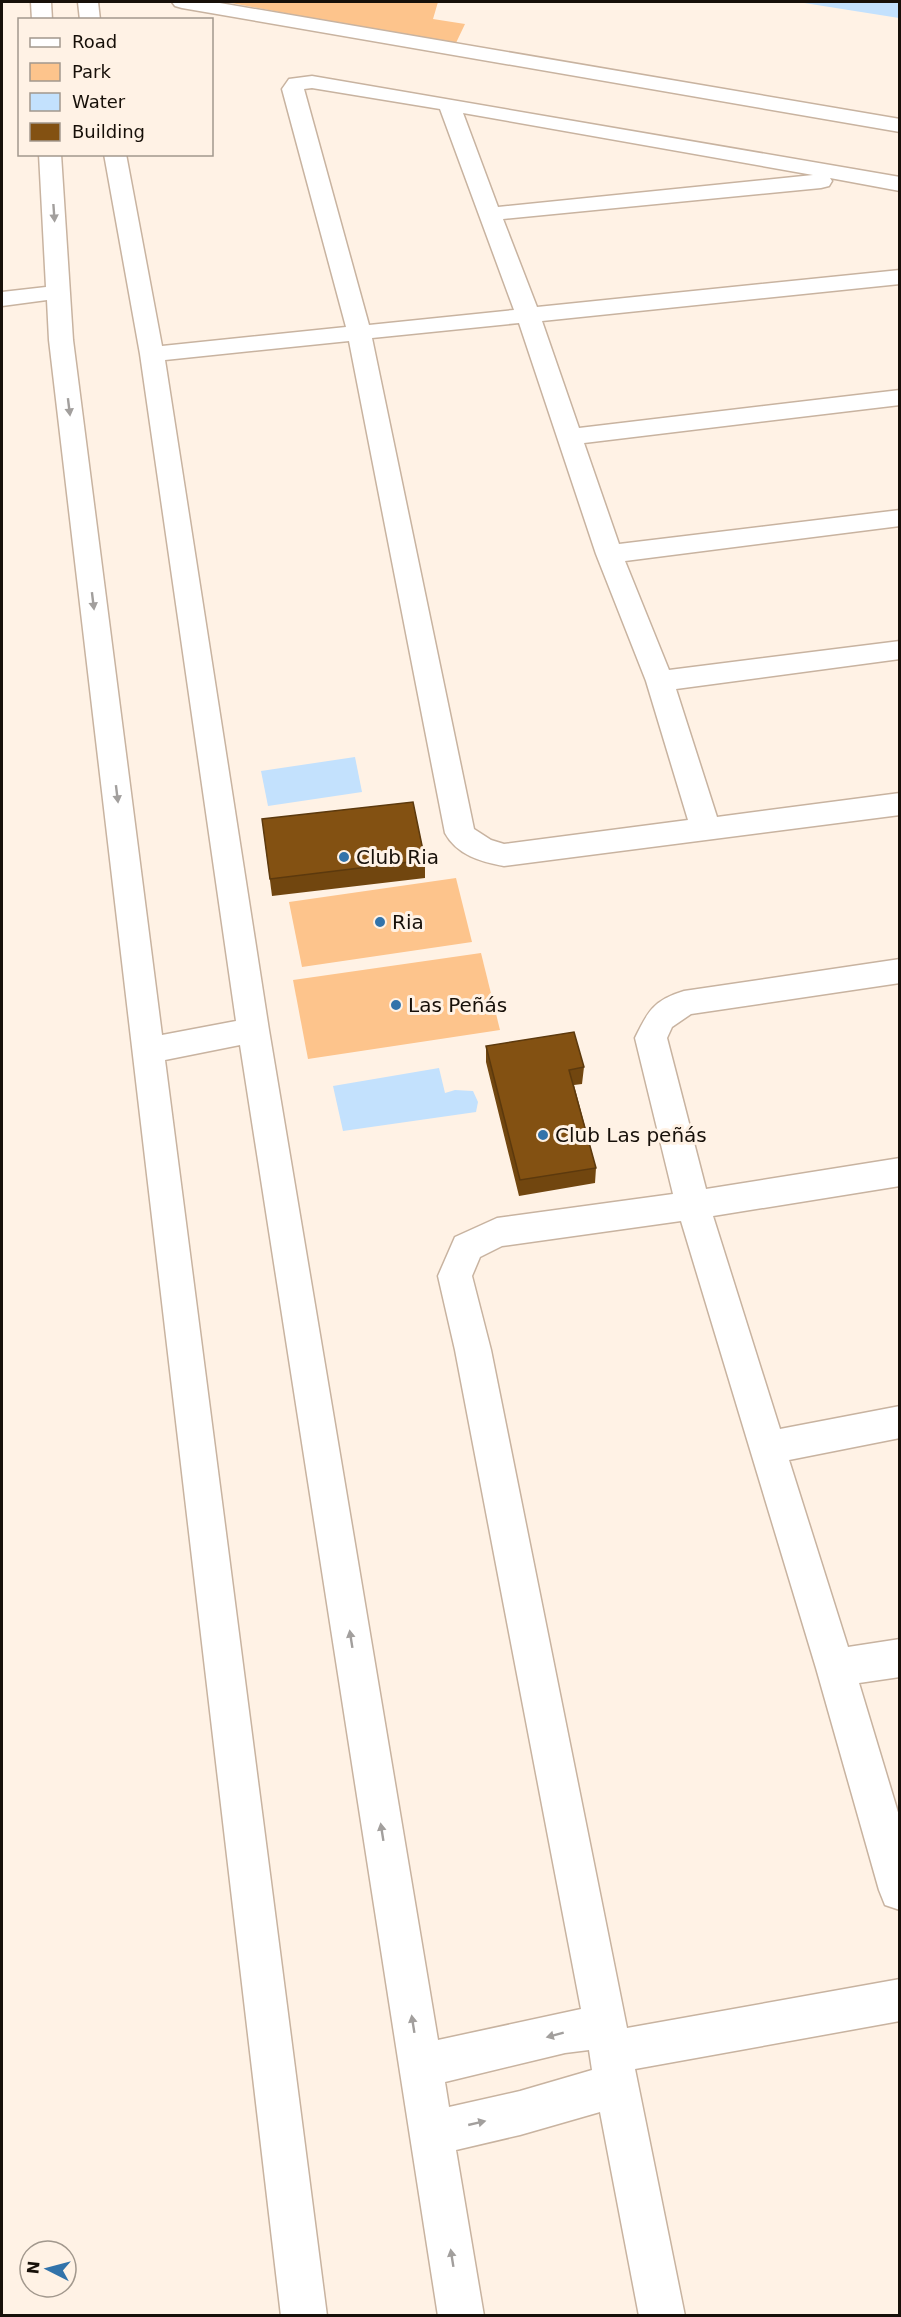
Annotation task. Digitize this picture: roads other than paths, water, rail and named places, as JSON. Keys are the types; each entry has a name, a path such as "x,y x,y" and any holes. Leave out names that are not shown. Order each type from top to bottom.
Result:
{"street":[{"path":"41,2 42,18"},
{"path":"88,2 90,18"},
{"path":"182,2 900,126"},
{"path":"900,184 312,82 296,83 293,89 359,333 460,833 470,844 487,852 504,855 900,804"},
{"path":"449,104 528,316 609,554 660,681 706,830"},
{"path":"50,156 61,339 304,2316"},
{"path":"115,156 152,354 253,1030 461,2316"},
{"path":"491,214 858,177"},
{"path":"152,354 900,277"},
{"path":"2,299 58,292"},
{"path":"568,437 900,397"},
{"path":"609,554 900,518"},
{"path":"660,681 900,650"},
{"path":"900,971 684,1003 660,1019 651,1038 693,1205 835,1668 900,1890"},
{"path":"149,1050 253,1030"},
{"path":"662,2316 473,1350 455,1276 467,1247 497,1232 900,1173"},
{"path":"766,1448 900,1422"},
{"path":"835,1668 900,1658"},
{"path":"433,2133 520,2113 611,2055 900,2001"},
{"path":"420,2066 565,2032 611,2055"}],"water":[{"path":"798,2 899,2 899,18"},
{"path":"355,757 362,792 268,806 261,771"},
{"path":"439,1068 445,1093 455,1090 473,1091 478,1102 476,1112 343,1131 333,1086"}],"place":[{"name":"Club Ria","path":"344,857"},
{"name":"Ria","path":"380,922"},
{"name":"Las Peñás","path":"396,1005"},
{"name":"Club Las peñás","path":"543,1135"}]}
